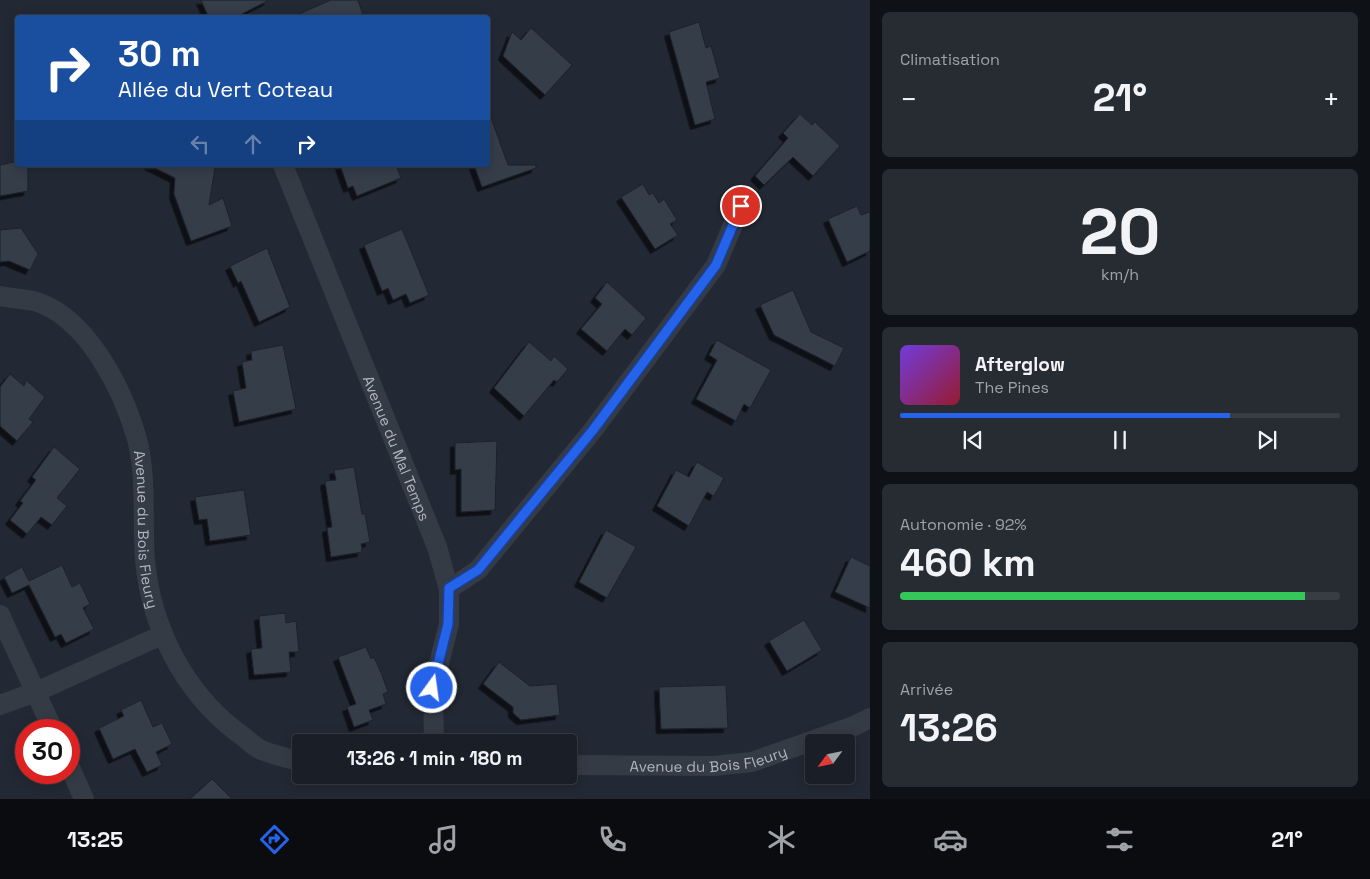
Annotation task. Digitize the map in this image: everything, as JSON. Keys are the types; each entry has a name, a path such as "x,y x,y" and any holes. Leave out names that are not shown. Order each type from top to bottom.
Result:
{"street":[{"name":"Avenue du Mal Temps","path":"283,167 437,547 449,588 448,624 432,688 434,734"},
{"path":"449,588 478,570 593,430 716,265 741,206"},
{"name":"Avenue du Bois Fleury","path":"0,296 35,302 65,318 90,341 120,395 137,439 142,476 145,560 149,588 162,636 186,678 219,718 260,749 292,759"},
{"path":"0,615 48,719"},
{"path":"0,705 36,692 162,636"},
{"name":"Avenue du Bois Fleury","path":"577,765 713,766 752,762 854,726 870,718"},
{"path":"78,784 84,799"}],"building":[{"path":"201,0 269,0 240,15 208,15"},
{"path":"331,0 358,0 363,15 297,15"},
{"path":"699,22 706,48 711,46 720,78 706,82 715,119 695,125 669,32"},
{"path":"531,28 572,65 545,95 503,56 512,32 521,40"},
{"path":"800,114 812,125 815,122 840,146 813,176 793,157 764,185 755,176 788,138 783,133"},
{"path":"490,115 508,165 536,165 536,168 482,187 475,167 490,167"},
{"path":"15,162 15,167 28,167 28,191 0,196 0,165"},
{"path":"153,167 215,168 209,205 223,198 232,226 191,241 174,194 175,178"},
{"path":"341,167 397,167 401,178 357,196 353,186 348,188"},
{"path":"643,184 649,195 653,193 659,203 664,199 677,220 670,224 678,235 655,249 621,197"},
{"path":"857,206 861,215 870,212 870,251 847,262 828,219"},
{"path":"21,228 38,254 30,270 9,261 0,262 0,230"},
{"path":"402,229 429,295 410,303 406,294 393,300 388,288 382,291 364,245"},
{"path":"267,248 290,307 259,322 241,281 238,283 230,266"},
{"path":"607,282 646,318 632,335 625,329 607,351 581,329 602,304 595,298"},
{"path":"793,290 811,332 844,348 835,366 774,335 760,305"},
{"path":"717,340 771,370 750,408 744,404 736,421 696,399 717,360 709,355"},
{"path":"529,342 551,361 554,356 568,369 557,382 554,380 524,416 494,388"},
{"path":"283,345 296,409 239,422 233,391 246,388 242,362 252,360 251,351"},
{"path":"10,374 24,386 26,380 45,397 29,419 33,422 17,441 0,426 0,387"},
{"path":"497,441 495,510 461,512 461,469 455,470 455,443"},
{"path":"54,447 80,469 57,498 67,506 52,525 41,517 27,534 10,520 23,503 20,501 36,480 32,477"},
{"path":"697,462 724,478 714,496 707,492 689,526 657,506 676,470 689,477"},
{"path":"354,467 362,514 365,514 370,542 361,544 362,552 331,557 327,528 332,527 325,481 336,480 334,470"},
{"path":"244,490 251,535 210,541 207,519 199,520 195,497"},
{"path":"606,530 636,547 607,598 579,582"},
{"path":"851,557 870,566 870,608 835,592"},
{"path":"62,565 72,587 80,583 90,604 83,608 94,629 66,643 61,634 55,637 29,585 12,593 4,577 22,567 29,581"},
{"path":"285,613 286,623 296,621 299,652 289,652 291,672 254,675 251,649 262,648 259,616"},
{"path":"804,620 822,650 787,671 769,641"},
{"path":"366,647 371,659 374,657 388,692 383,694 386,704 369,710 373,720 354,727 347,707 356,704 338,657"},
{"path":"499,662 530,686 557,684 560,715 521,720 513,713 513,707 483,684"},
{"path":"726,685 728,728 661,729 659,687"},
{"path":"141,700 153,727 162,723 172,744 156,752 162,765 147,772 135,749 113,759 99,728 124,716 121,710"},
{"path":"212,779 232,799 190,799"}],"route":[{"path":"432,688 448,624 449,588 478,570 593,430 716,265 741,206"}]}
